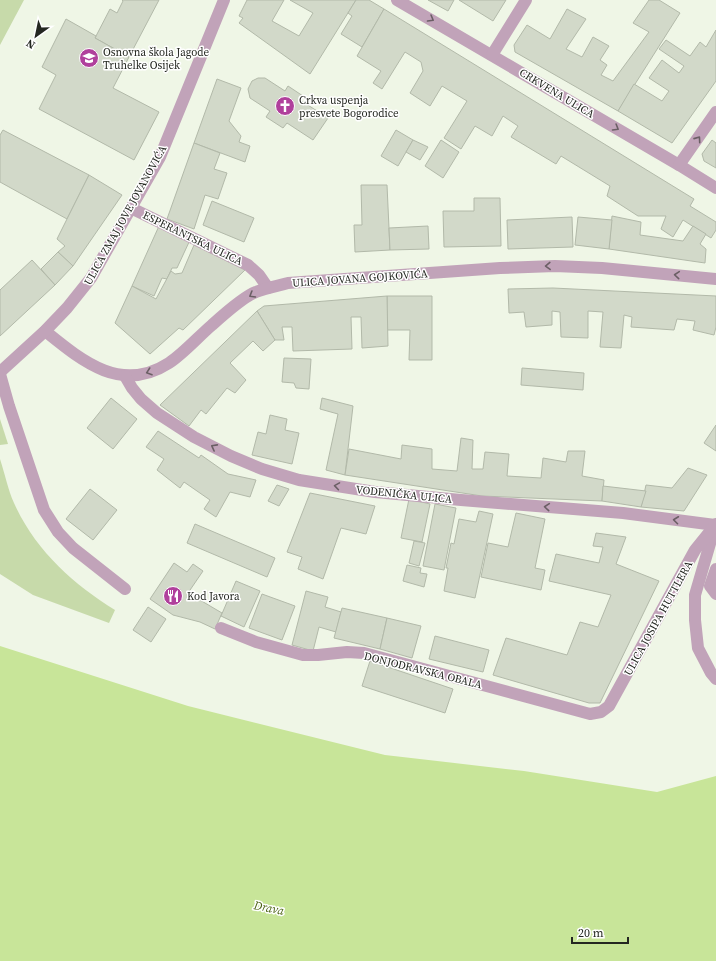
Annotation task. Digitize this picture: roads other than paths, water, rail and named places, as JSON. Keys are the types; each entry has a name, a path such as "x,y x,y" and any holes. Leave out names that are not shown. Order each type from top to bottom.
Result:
{"street":[{"name":"ULICA ZMAJ JOVE JOVANOVIĆA","path":"0,373 45,331 67,308 91,278 160,157 224,0"},
{"name":"CRKVENA ULICA","path":"397,0 716,188"},
{"path":"492,55 526,0"},
{"path":"679,165 716,112"},
{"name":"ESPERANTSKA ULICA","path":"131,208 248,265 259,275 268,288"},
{"name":"ULICA JOVANA GOJKOVIĆA","path":"45,331 76,357 98,368 125,376 140,375 154,371 169,363 220,318 254,292 288,283 500,268 555,266 602,268 716,279"},
{"path":"0,373 13,419 44,510 58,532 73,548 125,589"},
{"name":"VODENIČKA ULICA","path":"125,376 132,388 152,408 194,437 231,456 262,469 299,480 375,492 623,513 716,525"},
{"path":"716,525 695,595 695,620 698,648 711,673 716,679"},
{"name":"ULICA JOSIPA HUTTLERA","path":"601,712 609,706 695,550 716,525"},
{"path":"716,569 710,586 716,594"},
{"name":"DONJODRAVSKA OBALA","path":"221,628 256,642 303,655 348,652 364,653 590,714 601,712"}],"water":[{"name":"Drava","path":"0,646 188,706 385,755 524,771 657,792 716,776 716,961 0,961"}],"place":[{"name":"Osnovna škola Jagode Truhelke Osijek","path":"89,58"},
{"name":"Crkva uspenja presvete Bogorodice","path":"285,106"},
{"name":"Kod Javora","path":"173,596"}]}
